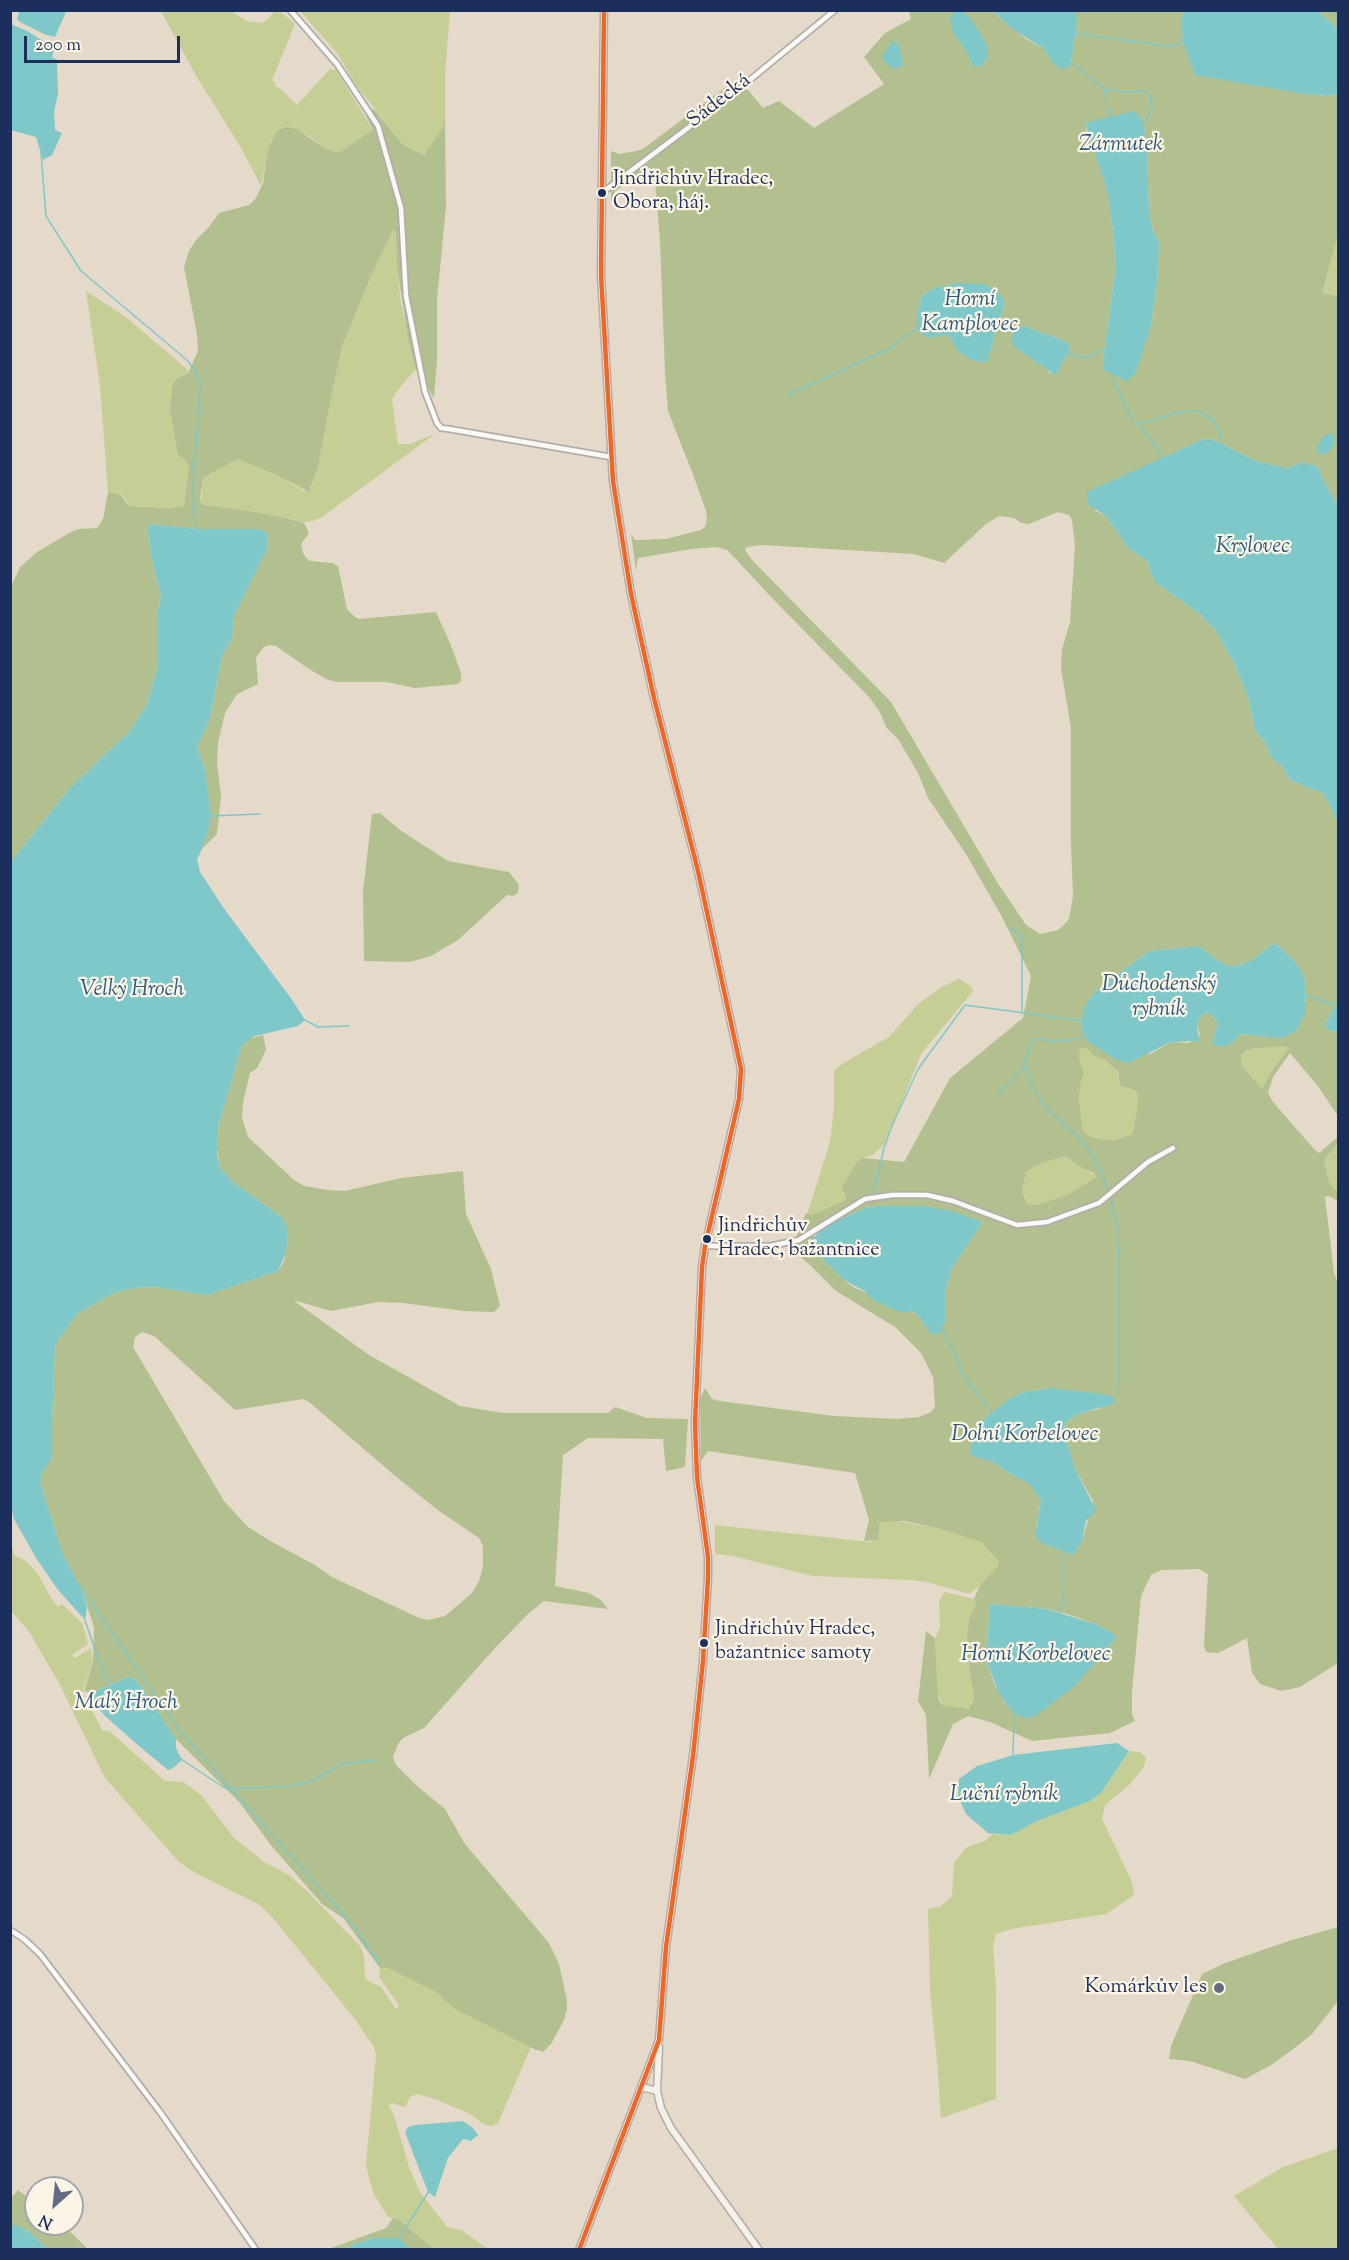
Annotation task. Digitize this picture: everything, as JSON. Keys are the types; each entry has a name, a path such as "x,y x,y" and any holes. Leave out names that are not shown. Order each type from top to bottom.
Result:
{"main road":[{"path":"604,10 601,275 613,481 631,594 654,698 698,871 741,1069 739,1099 702,1267 695,1422 697,1477 708,1557 703,1662 687,1804 666,1947 657,2091 661,2108 671,2128 759,2250"},
{"path":"579,2250 660,2040"},
{"path":"642,2088 657,2091"}],"street":[{"path":"291,10 337,64 378,126 401,208 406,296 425,392 437,423 441,428 611,457"},
{"name":"Sádecká","path":"603,192 729,97 835,10"},
{"path":"705,1246 770,1246 799,1240 865,1199 892,1195 927,1195 953,1201 1001,1221 1017,1225 1047,1222 1099,1203 1120,1187 1132,1174 1173,1148"},
{"path":"10,1930 24,1939 51,1968 160,2112 256,2250"}],"green space":[{"path":"161,11 231,11 247,21 261,23 274,12 282,13 295,24 272,80 275,86 297,105 330,69 336,70 373,130 338,153 323,147 309,136 275,134 261,186"},
{"path":"300,11 450,11 445,76 445,117 442,129 427,153 421,154 404,146 356,85 337,53"},
{"path":"909,11 993,11 1026,39 1044,49 1054,65 1071,63 1077,23 1076,11 1185,11 1181,20 1268,86 1305,94 1328,96 1338,94 1338,235 1322,293 1338,296 1338,505 1318,467 1304,462 1287,468 1256,461 1214,440 1204,439 1161,459 1094,510 1106,516 1128,548 1147,561 1154,581 1201,615 1217,632 1235,665 1248,697 1255,731 1265,742 1272,759 1281,765 1290,780 1324,794 1338,823 1338,1002 1325,1024 1328,1030 1338,1032 1338,1116 1317,1085 1290,1053 1273,1077 1268,1093 1273,1102 1319,1153 1338,1137 1338,1143 1324,1160 1329,1182 1338,1192 1338,1201 1329,1196 1325,1197 1334,1273 1338,1283 1338,1663 1300,1687 1281,1691 1260,1684 1252,1673 1247,1638 1218,1653 1206,1652 1204,1646 1208,1574 1199,1569 1162,1570 1151,1575 1141,1596 1132,1692 1132,1714 1135,1721 1110,1733 1032,1741 990,1722 968,1716 953,1724 929,1779 926,1715 918,1701 926,1631 935,1638 940,1702 945,1706 969,1709 974,1700 966,1645 969,1619 976,1604 974,1599 979,1587 998,1566 999,1561 981,1542 941,1529 904,1521 880,1522 878,1540 864,1541 869,1520 855,1473 708,1451 701,1461 700,1399 705,1388 712,1399 720,1401 834,1416 897,1419 919,1417 931,1412 935,1407 933,1377 921,1353 895,1327 836,1291 791,1249 806,1213 811,1215 846,1200 842,1187 856,1164 863,1158 904,1162 950,1078 1023,1018 1031,976 1002,917 966,854 928,798 918,773 898,739 886,727 880,712 869,697 736,559 727,550 717,547 691,549 638,558 636,571 631,534 635,540 666,539 701,530 705,527 707,519 694,477 668,411 655,181 649,174 640,174 615,191 611,202 611,151 619,154 644,148 734,81 749,91 763,108 779,101 814,128 884,84 864,57 885,33 911,19","holes":["966,51 988,56 972,65","1110,118 1144,127 1149,214 1153,231 1159,242 1157,284 1151,326 1103,363 1115,271 1114,237 1106,187 1095,149 1085,123","932,289 1005,302 987,362 973,361 959,351 949,335 917,312 922,296","1023,326 1067,342 1070,348 1059,370 1050,373 1044,366 1016,348","1058,512 1069,515 1072,520 1075,546 1070,622 1062,649 1061,668 1071,728 1073,896 1069,919 1064,925 1058,930 1040,934 1026,925 997,882 891,702 752,560 745,550 747,547 762,545 914,554 944,563 986,524 999,516 1014,518 1021,523 1029,524","1273,944 1278,945 1295,962 1306,985 1306,1002 1281,1038 1241,1034 1232,1043 1212,1042 1217,1022 1206,1012 1197,1024 1200,1035 1189,1043 1171,1042 1150,1054 1085,1034 1081,1028 1088,1001 1097,990 1149,951 1199,946 1229,966 1240,965 1253,959","1285,1046 1289,1048 1273,1069 1262,1089 1241,1065 1241,1055 1245,1051 1256,1048","1080,1048 1087,1049 1093,1055 1105,1060 1118,1072 1120,1085 1137,1092 1138,1105 1132,1134 1120,1139 1105,1140 1090,1137 1085,1133 1082,1127 1079,1097 1084,1073 1079,1058","1065,1156 1094,1173 1096,1177 1069,1194 1037,1205 1027,1204 1022,1192 1026,1172 1037,1165","877,1206 899,1206 983,1222 952,1268 945,1292 945,1322 939,1334 931,1334 917,1314 855,1288 844,1280 817,1253 814,1235 865,1208","1050,1388 1102,1408 1075,1415 1065,1423 1064,1430 1075,1469 1093,1501 1082,1542 1073,1555 1064,1551 1036,1527 1041,1501 1030,1483 991,1461 974,1438 982,1421 1021,1393","990,1604 1047,1609 1067,1614 1098,1625 1112,1642 1092,1665 1005,1703 994,1683 986,1659"]},
{"path":"1318,11 1338,11 1338,29 1323,17"},
{"path":"374,109 404,146 424,155 442,129 445,117 446,207 437,299 437,360 434,398 416,369 408,338 397,267 396,235 393,230 343,344 318,467 309,492 277,475 238,459 203,478 200,499 201,503 206,505 267,514 304,523 309,533 301,544 303,553 311,561 332,563 338,566 347,609 359,619 436,612 461,673 461,681 458,684 415,688 386,682 337,682 326,679 309,669 276,646 264,647 256,657 258,684 237,694 225,713 218,743 217,763 221,796 217,834 199,852 206,839 205,771 197,747 210,718 222,656 232,638 234,616 268,547 267,532 196,529 151,524 147,529 161,596 157,615 157,669 147,704 130,731 71,787 11,862 11,587 20,567 37,552 71,532 97,528 103,519 108,492 120,494 129,506 171,508 184,506 189,466 178,455 170,412 172,386 176,379 188,373 198,351 197,334 184,267 189,251 219,213 249,205 256,198 263,183 269,148 279,130 287,127 296,129 323,147 338,153 373,130 365,114"},
{"path":"393,230 396,235 401,304 416,369 392,400 398,444 410,444 435,434 322,517 313,521 297,523 267,514 225,509 201,503 203,478 238,459 277,475 304,491 311,488 318,467 343,344"},
{"path":"1338,235 1338,296 1322,293"},
{"path":"86,291 127,318 188,370 188,373 176,379 172,386 170,412 178,455 189,466 184,506 180,508 129,506 121,494 108,492 100,386"},
{"path":"380,813 400,830 448,861 509,872 519,885 518,893 513,896 507,895 458,940 431,956 410,962 364,961 363,892 372,814"},
{"path":"959,979 971,986 973,991 921,1054 885,1144 871,1156 863,1158 843,1193 846,1200 807,1215 830,1142 834,1108 834,1071 840,1065 889,1037 918,1004 942,987"},
{"path":"263,1035 266,1050 257,1068 250,1073 243,1102 242,1118 248,1137 293,1179 304,1186 328,1190 345,1191 401,1178 463,1171 466,1214 491,1269 500,1306 494,1312 378,1302 331,1311 293,1300 369,1355 460,1406 503,1413 608,1413 615,1407 647,1418 688,1419 685,1467 666,1471 663,1439 588,1438 563,1455 555,1586 589,1593 601,1600 608,1609 544,1601 495,1648 424,1728 403,1738 393,1757 396,1765 417,1786 445,1809 465,1844 549,1943 559,1964 567,2009 564,2020 551,2044 543,2052 455,2009 434,1991 388,1968 380,1968 343,1918 322,1904 270,1844 240,1803 176,1739 134,1678 128,1677 92,1693 84,1691 93,1663 94,1627 82,1591 62,1552 40,1482 52,1457 55,1345 77,1314 113,1293 134,1288 156,1287 207,1295 278,1271 284,1261 288,1236 280,1216 234,1183 220,1168 216,1142 217,1131 242,1045 249,1039","holes":["142,1332 154,1336 235,1410 303,1399 309,1402 394,1475 439,1511 479,1538 483,1546 483,1567 472,1593 445,1616 429,1620 419,1618 332,1577 248,1527 224,1501 133,1347 135,1337"]},
{"path":"1261,1047 1290,1047 1273,1069 1263,1090 1241,1065 1241,1055 1245,1051"},
{"path":"1080,1048 1087,1049 1105,1060 1117,1072 1119,1081 1127,1089 1137,1092 1138,1105 1132,1134 1120,1139 1105,1140 1090,1137 1085,1133 1082,1127 1079,1097 1084,1073 1079,1057"},
{"path":"1338,1143 1338,1192 1329,1182 1324,1160"},
{"path":"1065,1156 1096,1177 1069,1194 1037,1205 1027,1204 1022,1192 1026,1172 1037,1165"},
{"path":"893,1520 941,1529 981,1542 997,1558 998,1566 986,1581 969,1594 927,1582 911,1580 813,1576 733,1556 716,1554 715,1551 715,1525 870,1542 878,1540 880,1522"},
{"path":"10,1537 14,1555 26,1561 38,1574 58,1607 62,1604 82,1623 88,1644 72,1655 75,1658 91,1648 93,1663 80,1698 91,1708 102,1730 109,1731 165,1781 183,1782 202,1796 234,1838 264,1862 289,1875 307,1891 360,1946 364,1957 365,1979 381,1987 395,2008 399,2008 398,2004 379,1977 380,1968 388,1968 434,1991 455,2009 531,2047 498,2123 491,2126 468,2113 417,2094 410,2097 405,2107 391,2103 389,2105 409,2167 420,2192 447,2227 461,2230 488,2249 434,2249 399,2220 388,2217 374,2194 366,2164 376,2056 374,2047 354,2018 260,1905 195,1873 179,1862 105,1778 59,1683 28,1630 11,1611"},
{"path":"945,1592 974,1599 976,1604 969,1619 966,1645 974,1700 972,1706 965,1710 945,1706 938,1696 935,1638 940,1627 939,1601"},
{"path":"1129,1751 1140,1752 1146,1757 1144,1767 1129,1785 1105,1805 1102,1819 1132,1882 1134,1895 1106,1914 1011,1929 996,1934 993,1945 996,1988 996,2099 941,2118 930,1992 928,1909 940,1907 952,1896 954,1863 966,1848 986,1840 992,1834 1011,1835 1037,1821 1090,1801 1101,1793"},
{"path":"1338,1927 1338,2001 1312,2034 1292,2050 1245,2079 1190,2061 1169,2059 1171,2046 1202,1974 1225,1963"},
{"path":"1338,2148 1338,2249 1278,2249 1234,2196 1283,2167"},
{"path":"18,2190 24,2194 24,2230 11,2226 11,2198"},
{"path":"393,2218 399,2220 434,2249 411,2249 398,2239 375,2238 350,2245 351,2249 326,2250 386,2228"},
{"path":"34,2236 74,2236 88,2249 48,2249"}],"water":[{"path":"65,10 66,12 55,37 20,22 17,19 19,11"},
{"path":"1185,10 1318,11 1338,29 1338,94 1328,96 1305,94 1195,75 1183,42 1181,20"},
{"path":"956,11 970,18 988,47 988,56 978,67 972,65 953,32 950,21"},
{"path":"993,11 1076,11 1077,23 1069,67 1062,69 1054,65 1044,49 1011,28"},
{"path":"11,24 45,42 54,50 52,57 57,60 58,94 54,112 55,130 62,133 52,155 43,160 36,137 11,130"},
{"path":"893,41 896,41 900,50 903,65 897,68 890,67 882,56"},
{"name":"Zármutek","path":"1134,111 1140,117 1144,127 1149,214 1153,231 1159,242 1157,283 1151,326 1135,374 1126,381 1104,370 1115,271 1114,237 1106,187 1085,123"},
{"name":"Horní Kamplovec","path":"958,283 984,284 999,294 1005,302 987,362 973,361 958,351 949,335 927,338 917,330 917,312 922,296 932,289"},
{"path":"1023,326 1067,342 1070,348 1055,375 1016,348 1012,342 1013,329"},
{"path":"1329,433 1334,435 1335,440 1332,449 1323,455 1317,453 1322,438"},
{"name":"Krylovec","path":"1204,439 1214,440 1256,461 1287,468 1304,462 1318,467 1338,505 1338,823 1324,794 1290,780 1281,765 1272,759 1265,742 1255,731 1248,697 1235,665 1217,632 1201,615 1154,581 1147,561 1128,548 1106,516 1087,504 1087,492"},
{"name":"Velký Hroch","path":"151,524 196,529 257,529 267,532 268,547 234,616 232,638 222,656 210,718 197,747 205,771 211,816 206,839 197,860 200,872 225,910 305,1020 298,1026 255,1036 242,1045 217,1131 217,1154 220,1168 234,1183 280,1216 286,1224 288,1236 285,1255 278,1271 207,1295 156,1287 134,1288 113,1293 77,1314 55,1345 52,1457 40,1482 62,1552 82,1591 87,1608 85,1620 58,1590 36,1558 14,1519 11,1505 11,862 71,787 130,731 147,704 157,669 157,615 161,596 147,529"},
{"name":"Důchodenský rybník","path":"1273,944 1278,945 1295,962 1306,985 1305,1013 1297,1030 1291,1034 1281,1038 1241,1034 1232,1043 1217,1046 1212,1043 1217,1022 1206,1012 1197,1024 1199,1041 1171,1042 1128,1063 1117,1060 1088,1041 1081,1028 1083,1013 1088,1001 1097,990 1149,951 1199,946 1229,966 1240,965 1253,959"},
{"path":"1338,1002 1338,1032 1328,1030 1325,1024"},
{"path":"923,1206 952,1211 983,1222 952,1268 945,1292 945,1322 939,1334 931,1334 917,1314 911,1311 904,1313 890,1308 870,1298 866,1292 844,1280 817,1253 810,1241 825,1227 865,1208"},
{"name":"Dolní Korbelovec","path":"1050,1388 1104,1394 1114,1397 1115,1403 1075,1415 1065,1423 1064,1430 1075,1469 1096,1510 1086,1521 1082,1542 1073,1555 1040,1542 1035,1535 1041,1501 1030,1484 991,1461 971,1456 970,1449 982,1421 1008,1400 1021,1393"},
{"name":"Horní Korbelovec","path":"990,1604 1047,1609 1098,1625 1117,1636 1076,1685 1037,1715 1028,1718 1014,1713 999,1694 986,1659"},
{"name":"Malý Hroch","path":"128,1677 134,1678 141,1686 176,1739 176,1748 182,1760 173,1768 168,1770 139,1746 105,1716 90,1698 92,1693"},
{"name":"Luční rybník","path":"1117,1743 1129,1751 1101,1793 1090,1801 1037,1821 1011,1835 988,1833 966,1814 958,1796 959,1779 977,1766 1013,1755"},
{"path":"463,2121 478,2135 471,2141 463,2139 448,2158 435,2197 428,2192 405,2132 408,2127 415,2125"},
{"path":"16,2225 24,2229 24,2236 34,2236 48,2249 11,2249 11,2226"},
{"path":"375,2238 398,2238 411,2249 351,2249 350,2245"}],"waterway":[{"path":"1150,10 1162,10"},
{"path":"1329,10 1338,19"},
{"path":"1073,33 1167,46 1174,46 1183,41"},
{"path":"1072,63 1104,89 1106,100"},
{"path":"1104,89 1124,92 1145,91 1150,95 1152,110 1143,124"},
{"path":"1108,108 1110,119"},
{"path":"41,153 46,216 81,271 187,360 195,370 200,386 193,488 196,529"},
{"path":"999,325 1014,329"},
{"path":"788,395 888,349 918,328"},
{"path":"1065,352 1077,357 1090,356 1106,349"},
{"path":"1112,376 1132,420 1155,444 1161,458"},
{"path":"1138,424 1184,411 1197,411 1212,419 1220,432 1222,445"},
{"path":"211,816 260,814"},
{"path":"1010,929 1016,931 1022,939 1022,1011"},
{"path":"1305,995 1329,1003 1338,1003"},
{"path":"873,1196 884,1148 918,1069 965,1005 1084,1021"},
{"path":"305,1020 318,1027 349,1026"},
{"path":"1086,1033 1080,1039 1031,1041 1025,1064 1034,1090 1049,1111 1084,1142 1097,1161 1109,1192"},
{"path":"998,1094 1024,1066"},
{"path":"1110,1196 1117,1227 1119,1260 1119,1387"},
{"path":"941,1327 963,1375 992,1412"},
{"path":"1059,1613 1063,1601 1064,1549"},
{"path":"78,1583 177,1727 231,1789 292,1786 312,1781 342,1764 377,1760"},
{"path":"85,1620 110,1685"},
{"path":"1013,1755 1014,1713 1016,1713"},
{"path":"181,1759 223,1787 231,1789 354,1926 380,1965"},
{"path":"398,2240 429,2191"}],"transit line":[{"path":"579,2250 659,2040 666,1947 693,1756 703,1661 708,1578 708,1557 697,1477 695,1423 702,1267 739,1099 741,1069 698,871 654,698 631,594 613,481 601,275 604,10"}],"place":[{"name":"Jindřichův Hradec, Obora, háj.","path":"602,193"},
{"name":"Jindřichův Hradec, bažantnice","path":"707,1239"},
{"name":"Jindřichův Hradec, bažantnice samoty","path":"704,1643"},
{"name":"Komárkův les","path":"1219,1988"}]}
